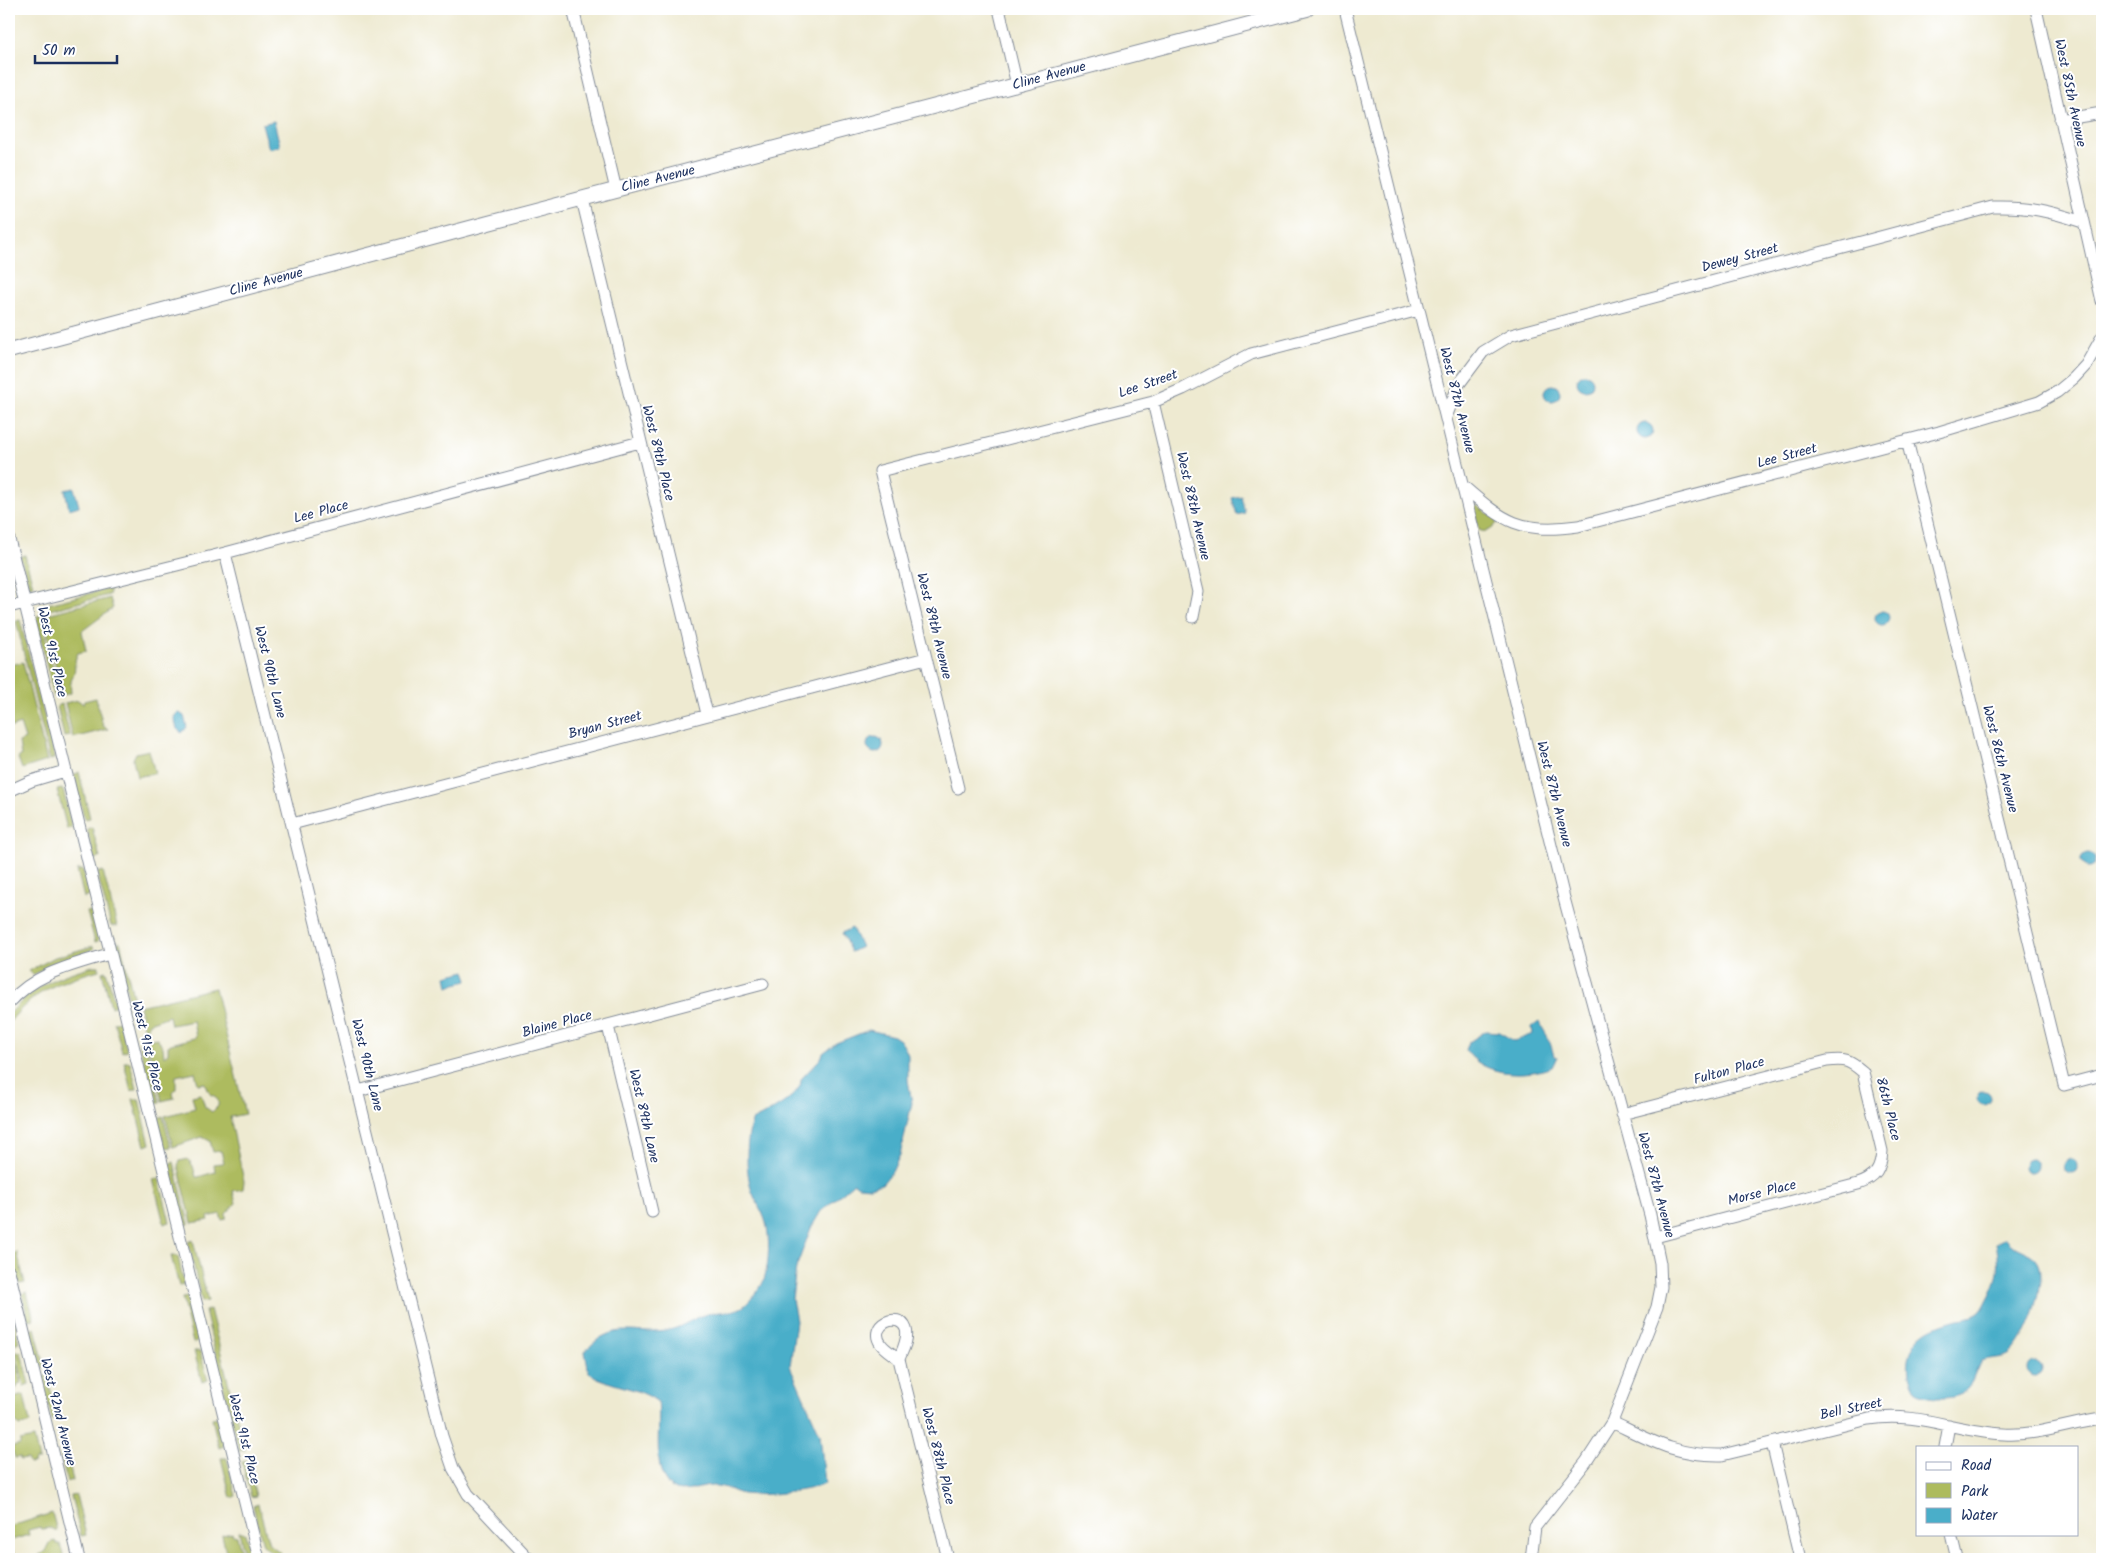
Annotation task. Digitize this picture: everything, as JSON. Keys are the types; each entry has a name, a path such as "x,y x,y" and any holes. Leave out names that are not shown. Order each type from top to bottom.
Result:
{"street":[{"path":"573,9 616,190"},
{"path":"999,9 1017,84"},
{"name":"Cline Avenue","path":"9,351 1307,9"},
{"name":"West 87th Avenue","path":"1345,9 1569,917 1655,1237 1660,1263 1661,1287 1657,1307 1612,1422 1586,1462 1535,1527 1531,1559"},
{"name":"West 85th Avenue","path":"2036,9 2102,301"},
{"path":"2060,120 2102,113"},
{"name":"West 89th Place","path":"582,199 707,714"},
{"name":"Dewey Street","path":"1446,417 1459,384 1483,352 1511,335 1993,208 2016,206 2049,210 2083,222"},
{"name":"Lee Street","path":"880,471 1152,402 1183,390 1252,354 1419,310"},
{"name":"Lee Street","path":"1462,486 1485,505 1517,525 1536,529 1558,529 1578,526 1907,440 2039,402 2057,392 2074,378 2086,365 2102,338"},
{"name":"West 88th Avenue","path":"1152,402 1198,592 1193,617"},
{"name":"West 86th Avenue","path":"1907,440 2064,1085 2102,1075"},
{"name":"Lee Place","path":"9,607 225,553 640,442"},
{"name":"West 89th Avenue","path":"880,471 958,788"},
{"name":"West 91st Place","path":"9,539 258,1559"},
{"name":"West 90th Lane","path":"225,553 358,1091 403,1283 447,1453 468,1494 529,1559"},
{"name":"Bryan Street","path":"292,824 926,658"},
{"path":"9,791 31,781 65,771"},
{"path":"9,1003 39,978 66,966 109,954"},
{"name":"Blaine Place","path":"358,1091 764,984"},
{"name":"West 89th Lane","path":"608,1026 652,1212"},
{"name":"Fulton Place","path":"1622,1114 1825,1061 1844,1059"},
{"name":"86th Place","path":"1844,1059 1855,1064 1863,1072 1882,1151 1881,1164 1875,1176"},
{"name":"Morse Place","path":"1655,1237 1858,1184 1875,1176"},
{"name":"West 92nd Avenue","path":"9,1271 79,1559"},
{"name":"West 88th Place","path":"898,1359 948,1559"},
{"name":"Bell Street","path":"1612,1422 1673,1450 1699,1456 1722,1455 1869,1418 1888,1416 1915,1417 1985,1432 2026,1434 2102,1419"},
{"path":"1945,1446 1949,1425"},
{"path":"1772,1443 1800,1559"},
{"path":"1951,1536 1957,1559"}],"green space":[{"path":"1473,503 1496,519 1497,523 1491,529 1487,531 1479,530"},
{"path":"25,555 33,586 29,586 20,557"},
{"path":"111,588 109,595 42,612 41,608 48,604"},
{"path":"110,598 113,608 82,631 86,651 78,653 76,656 71,693 63,695 43,615"},
{"path":"40,615 60,696 54,696 36,617"},
{"path":"20,620 54,754 54,759 50,760 16,621"},
{"path":"23,662 47,761 22,769 18,758 21,756 19,742 25,739 20,724 9,728 9,665"},
{"path":"96,698 103,726 108,729 73,738 65,703 78,700 83,704 84,701"},
{"path":"62,704 70,736 64,737 57,706"},
{"path":"149,750 155,773 137,777 133,759 136,753"},
{"path":"79,772 90,818 84,819 74,775"},
{"path":"62,789 72,827 67,829 57,790"},
{"path":"92,827 100,858 94,859 87,829"},
{"path":"77,870 83,870 90,896 84,898"},
{"path":"103,871 117,926 111,926 97,873"},
{"path":"93,911 99,934 98,941 95,942 87,912"},
{"path":"120,942 134,999 129,1000 115,943"},
{"path":"93,946 94,949 90,951 55,962 33,975 29,971 55,957"},
{"path":"93,966 99,966 99,970 72,978 49,988 28,1002 9,1023 9,1015 27,996 37,989 57,978"},
{"path":"106,971 116,1005 111,1007 102,972"},
{"path":"215,988 245,1114 230,1117 244,1181 243,1189 233,1191 236,1203 226,1214 226,1219 222,1220 220,1214 208,1217 209,1220 192,1223 178,1165 180,1161 188,1159 193,1166 196,1177 215,1172 214,1164 224,1162 221,1151 213,1152 210,1141 202,1137 173,1147 165,1116 195,1108 192,1096 201,1094 205,1107 212,1112 218,1106 218,1101 207,1090 205,1083 198,1084 195,1072 176,1076 176,1089 173,1092 174,1098 162,1101 147,1040 157,1038 163,1047 164,1056 168,1053 168,1046 171,1044 196,1036 193,1021 171,1025 169,1016 149,1023 145,1031 139,1006"},
{"path":"120,1021 127,1050 122,1052 114,1022"},
{"path":"145,1041 160,1102 154,1103 139,1043"},
{"path":"124,1062 130,1062 137,1089 131,1091"},
{"path":"133,1099 139,1099 150,1144 145,1146"},
{"path":"163,1116 171,1147 165,1148 158,1118"},
{"path":"174,1162 189,1224 184,1225 169,1164"},
{"path":"159,1178 170,1222 164,1224 153,1179"},
{"path":"193,1240 208,1301 202,1302 188,1242"},
{"path":"17,1252 25,1283 19,1284 12,1254"},
{"path":"171,1256 178,1256 184,1284 179,1286"},
{"path":"27,1292 34,1319 28,1320 22,1294"},
{"path":"188,1297 199,1341 193,1343 182,1298"},
{"path":"9,1300 19,1342 14,1344 9,1322"},
{"path":"210,1309 245,1450 239,1451 205,1311"},
{"path":"35,1328 45,1367 39,1368 30,1330"},
{"path":"194,1351 200,1351 208,1380 202,1382"},
{"path":"16,1352 21,1352 29,1384 24,1386"},
{"path":"14,1353 21,1383 18,1384 17,1388 10,1390 9,1354"},
{"path":"47,1375 58,1419 52,1420 42,1378"},
{"path":"24,1395 30,1423 19,1426 9,1418 10,1399"},
{"path":"217,1417 224,1446 219,1448 212,1418"},
{"path":"34,1438 39,1460 35,1460 34,1463 29,1464 27,1459 20,1460 20,1457 15,1458 13,1452 9,1451 9,1448 20,1445 20,1441"},
{"path":"66,1454 73,1480 67,1482 61,1456"},
{"path":"221,1458 227,1458 236,1496 231,1498"},
{"path":"247,1460 256,1496 251,1497 242,1462"},
{"path":"76,1495 86,1535 81,1536 71,1496"},
{"path":"258,1504 269,1544 286,1559 279,1559 263,1545 253,1506"},
{"path":"52,1513 57,1531 40,1527 28,1530 29,1535 10,1542 14,1555 12,1559 9,1559 9,1527"},
{"path":"239,1531 245,1533 252,1559 245,1559"},
{"path":"232,1533 237,1536 243,1559 225,1559 227,1557 222,1535"},
{"path":"55,1541 57,1544 60,1544 64,1559 39,1559 38,1556 45,1551 49,1543"}],"water":[{"path":"274,121 280,146 269,149 262,124"},
{"path":"1582,374 1588,374 1593,379 1591,388 1582,390 1577,385 1577,379"},
{"path":"1552,385 1560,393 1552,401 1544,393"},
{"path":"1645,423 1653,431 1645,439 1637,431"},
{"path":"74,488 79,506 69,509 65,490"},
{"path":"1241,496 1245,513 1237,515 1232,498"},
{"path":"1879,611 1885,611 1889,618 1885,625 1879,625 1875,621 1875,615"},
{"path":"178,712 184,716 187,727 182,733 177,729 174,717"},
{"path":"872,737 878,737 883,742 881,751 872,753 867,748 867,742"},
{"path":"2085,853 2091,853 2095,860 2091,867 2085,867 2081,863 2081,857"},
{"path":"852,928 861,947 851,952 842,933"},
{"path":"465,971 467,981 448,986 446,976"},
{"path":"1539,1022 1549,1039 1554,1056 1557,1057 1552,1067 1518,1073 1494,1070 1474,1059 1466,1050 1469,1042 1486,1031 1499,1032 1514,1041 1533,1034 1532,1027"},
{"path":"869,1030 894,1036 900,1040 908,1055 908,1080 912,1103 900,1155 892,1172 882,1184 870,1187 858,1186 854,1183 821,1211 811,1228 796,1268 792,1299 796,1321 790,1366 820,1434 825,1484 795,1491 757,1495 738,1493 716,1486 682,1491 676,1490 666,1482 660,1465 658,1402 642,1393 607,1382 589,1373 585,1352 596,1341 607,1334 629,1331 664,1331 676,1328 706,1314 741,1308 754,1296 764,1279 768,1242 766,1223 752,1192 749,1180 747,1146 752,1121 790,1098 796,1092 801,1079 821,1058 823,1053 836,1043"},
{"path":"1981,1091 1987,1091 1991,1098 1987,1105 1981,1105 1977,1101 1977,1095"},
{"path":"2028,1159 2034,1159 2038,1166 2034,1173 2028,1173 2024,1169 2024,1163"},
{"path":"2068,1159 2074,1159 2078,1166 2074,1173 2068,1173 2064,1169 2064,1163"},
{"path":"2005,1238 2013,1246 2035,1258 2041,1271 2038,1296 2023,1337 2017,1347 2007,1356 1981,1361 1971,1383 1962,1393 1943,1397 1918,1393 1911,1382 1908,1369 1914,1344 1924,1333 1931,1329 1954,1320 1974,1316 1981,1310 1996,1281 1998,1258 1996,1243"},
{"path":"2032,1362 2038,1362 2042,1369 2038,1376 2032,1376 2028,1372 2028,1366"}]}
